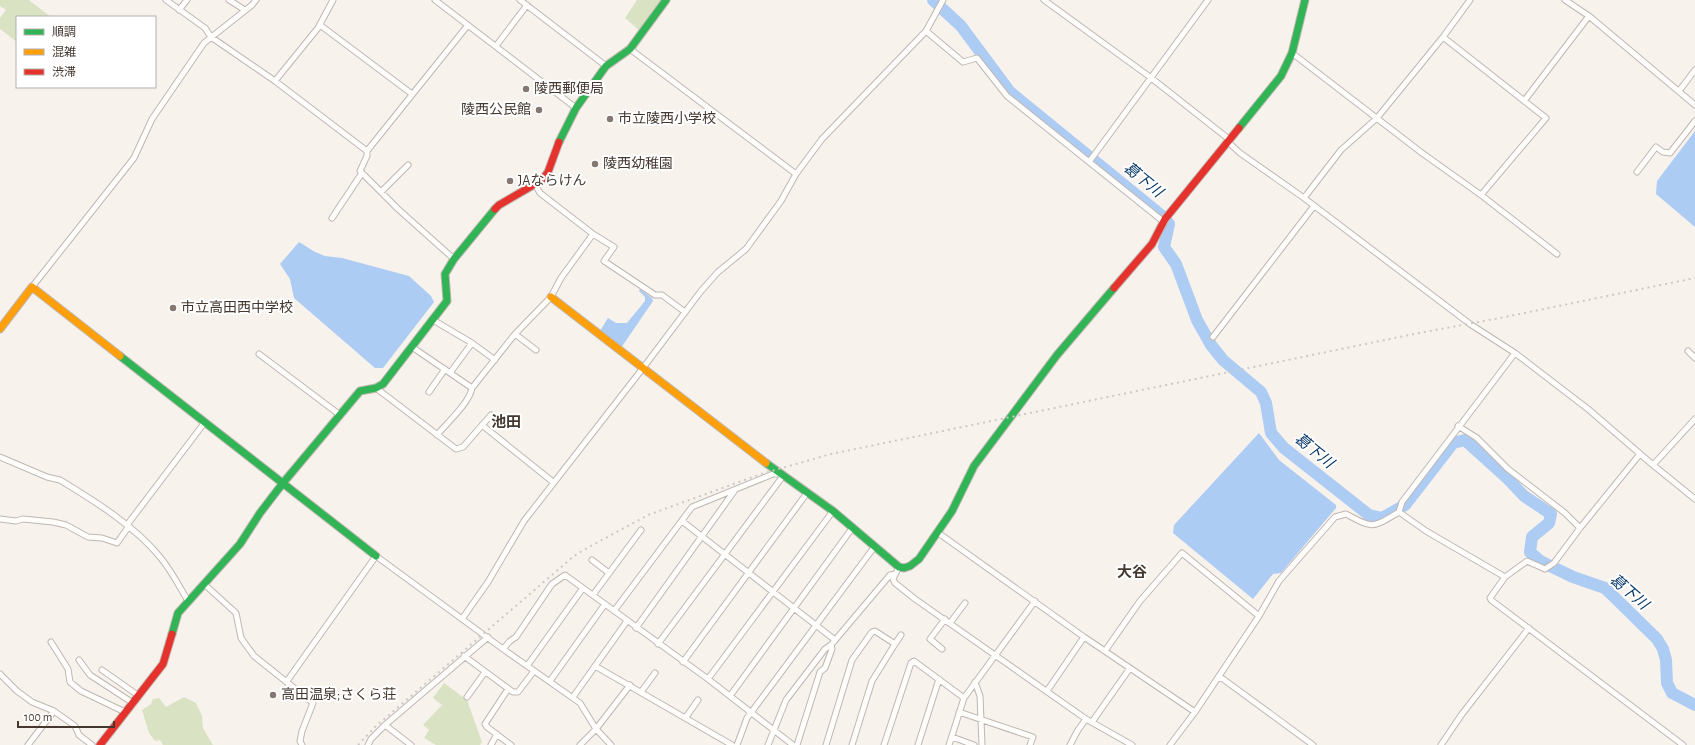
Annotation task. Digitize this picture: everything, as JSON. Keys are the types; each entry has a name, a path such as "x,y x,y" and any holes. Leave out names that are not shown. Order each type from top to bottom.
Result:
{"street":[{"path":"179,10 187,0"},
{"path":"229,0 245,10"},
{"path":"0,329 134,158 152,119 204,43 256,0"},
{"path":"275,81 320,25 333,0"},
{"path":"435,0 576,108"},
{"path":"520,0 527,3 606,66"},
{"path":"100,745 163,664 178,613 240,544 260,513 283,483 360,391 376,388 383,384 447,301 445,274 454,259 500,205 542,180 548,172 562,134 576,108 606,66 630,49 666,0"},
{"path":"462,619 488,582 524,521 643,368 701,290 718,272 746,248 781,201 796,174 822,139 926,31 943,0"},
{"path":"1044,0 1150,77 1229,141 1240,153 1304,198 1470,324 1515,353 1588,409 1653,466 1695,499"},
{"path":"1089,162 1208,0"},
{"path":"551,297 782,475 833,511 899,567 904,568 910,566 919,559 952,511 974,466 1057,354 1152,244 1164,222 1281,76 1292,53 1305,0"},
{"path":"1304,198 1341,150 1377,118 1443,37 1470,0"},
{"path":"1565,0 1589,16 1695,105"},
{"path":"168,1 205,28 211,37 275,81 367,151"},
{"path":"496,46 527,3"},
{"path":"1524,101 1589,16"},
{"path":"320,25 412,94"},
{"path":"454,259 360,171 367,156 367,151 468,25"},
{"path":"926,31 963,62 977,58 1007,96 1164,222"},
{"path":"1443,37 1546,118 1481,195"},
{"path":"630,49 796,174"},
{"path":"1292,53 1557,254"},
{"path":"1679,91 1695,70"},
{"path":"1637,172 1656,147 1663,152 1670,153 1695,121"},
{"path":"381,192 408,165"},
{"path":"332,218 362,173"},
{"path":"536,184 540,192 592,234 614,247 604,261 655,295 662,295 685,312"},
{"path":"1213,338 1314,206"},
{"path":"437,435 472,393 472,388 515,334 551,297 592,234"},
{"path":"32,287 376,556 503,649 573,697 586,711 596,729 611,745"},
{"path":"433,320 472,343 495,360"},
{"path":"515,334 536,350"},
{"path":"450,373 472,343"},
{"path":"412,347 472,388"},
{"path":"1688,352 1695,358"},
{"path":"1170,745 1219,677 1259,616 1279,581 1335,517 1346,514 1368,525 1379,524 1399,512 1402,502 1458,426 1515,353"},
{"path":"259,354 340,415"},
{"path":"429,392 445,369"},
{"path":"376,388 456,449 463,447 490,415"},
{"path":"1653,466 1695,419"},
{"path":"0,519 16,521 23,519 53,522 66,525 88,537 102,538 117,543 205,422"},
{"path":"482,425 553,482"},
{"path":"1458,426 1477,438 1508,469 1565,513 1580,528"},
{"path":"1640,454 1580,528 1554,563 1545,569 1527,561 1505,577 1490,598 1682,745"},
{"path":"0,457 47,477 60,480 128,526 145,540 160,557 188,601"},
{"path":"614,611 692,507 773,474 782,475"},
{"path":"658,644 782,475"},
{"path":"636,628 736,489"},
{"path":"683,662 807,493"},
{"path":"708,679 833,511"},
{"path":"1399,512 1426,532 1505,577"},
{"path":"682,521 701,538 835,640"},
{"path":"730,696 853,527"},
{"path":"593,595 641,530"},
{"path":"937,532 1084,637 1195,712"},
{"path":"737,745 747,718 751,712 875,546"},
{"path":"1105,651 1140,601 1182,553 1259,616"},
{"path":"286,681 376,556"},
{"path":"592,560 609,573"},
{"path":"899,567 893,579 895,583 1086,719 1132,745"},
{"path":"768,745 773,729 786,700 825,649 831,645 890,575 895,574"},
{"path":"503,649 510,640 516,637 552,584 565,575 708,679 793,745"},
{"path":"204,584 236,613 241,638 254,656 313,703 302,731 300,742 302,745"},
{"path":"527,666 583,588"},
{"path":"949,745 964,698 1035,601"},
{"path":"950,623 965,603"},
{"path":"550,681 605,604"},
{"path":"942,649 930,639 945,619"},
{"path":"573,697 628,621"},
{"path":"1441,745 1462,714 1529,628"},
{"path":"826,745 852,660 872,632 875,631 895,644"},
{"path":"852,745 872,680 901,635"},
{"path":"368,745 371,739 386,724 488,637"},
{"path":"1046,691 1084,637"},
{"path":"51,642 68,669 70,682 81,691 125,712"},
{"path":"797,745 820,672 825,668 832,649 831,645"},
{"path":"464,656 513,692 518,692 534,671"},
{"path":"79,660 90,675 133,703"},
{"path":"884,745 911,663 914,661 964,698"},
{"path":"595,666 732,745"},
{"path":"1092,722 1130,668"},
{"path":"102,670 139,696"},
{"path":"468,696 485,672"},
{"path":"640,692 655,672"},
{"path":"1219,677 1314,745"},
{"path":"1,678 32,702 54,711 75,726 79,735 92,745"},
{"path":"918,745 939,679"},
{"path":"975,682 980,696 982,745"},
{"path":"580,745 596,729 630,685"},
{"path":"508,689 485,724 511,745"},
{"path":"686,718 698,700"},
{"path":"28,745 54,711"},
{"path":"959,712 1033,737 1030,745"},
{"path":"1070,745 1086,719"},
{"path":"386,724 411,745"},
{"path":"491,745 496,734"},
{"path":"952,737 974,745"}],"green space":[{"path":"0,0 29,0 50,16 16,16 16,41 0,29 0,18 6,10 0,6"},
{"path":"637,0 663,0 640,31 625,18"},
{"path":"444,683 467,700 482,742 480,745 436,745 424,738 429,730 423,725 442,705 433,698"},
{"path":"184,697 196,703 202,716 203,728 213,745 163,745 160,740 155,741 149,733 142,710 151,704 153,699 159,698 166,707"}],"water":[{"path":"1695,131 1695,227 1656,194 1657,181"},
{"path":"299,242 315,252 325,256 342,258 409,276 431,296 434,302 383,368 375,368 294,298 290,279 280,264"},
{"path":"640,289 652,298 653,301 621,348 600,331 608,318 616,323 627,323 645,301 645,297 639,291"},
{"path":"1259,433 1279,460 1336,505 1336,508 1281,573 1273,574 1253,599 1173,533 1174,525"}],"waterway":[{"name":"葛下川","path":"933,0 961,26 1010,92 1162,216 1169,224 1164,247 1176,264 1197,320 1211,345 1223,360 1261,392 1266,403 1271,433 1284,448 1369,515 1382,518 1405,505 1453,443 1465,440 1507,478 1524,496 1551,514 1549,523 1532,537 1530,552 1540,561 1573,577 1605,588 1657,639 1663,649 1666,660 1667,683 1672,693 1695,705"}],"railway":[{"path":"358,745 375,727 574,556 648,515 761,474 831,454 1414,334 1695,278"}],"traffic: fast":[{"path":"559,142 576,108 606,66 630,49 666,0"},
{"path":"1239,128 1281,76 1292,53 1305,0"},
{"path":"172,634 178,613 240,544 260,513 283,483 360,391 376,388 383,384 447,301 445,274 454,259 495,209"},
{"path":"766,463 833,511 899,567 904,568 910,566 919,559 952,511 974,466 1057,355 1114,288"},
{"path":"120,356 376,556"}],"traffic: slow":[{"path":"0,329 32,287 120,356"},
{"path":"551,297 766,463"}],"traffic: jam":[{"path":"1114,288 1152,244 1165,219 1239,128"},
{"path":"495,209 499,205 542,180 548,172 559,142"},
{"path":"100,745 163,664 172,634"}],"place":[{"name":"陵西郵便局","path":"526,89"},
{"name":"陵西公民館","path":"539,110"},
{"name":"市立陵西小学校","path":"610,119"},
{"name":"陵西幼稚園","path":"595,164"},
{"name":"JAならけん","path":"510,181"},
{"name":"市立高田西中学校","path":"173,308"},
{"name":"高田温泉;さくら荘","path":"273,695"}],"district":[{"name":"池田","path":"506,422"},
{"name":"大谷","path":"1132,572"}]}
